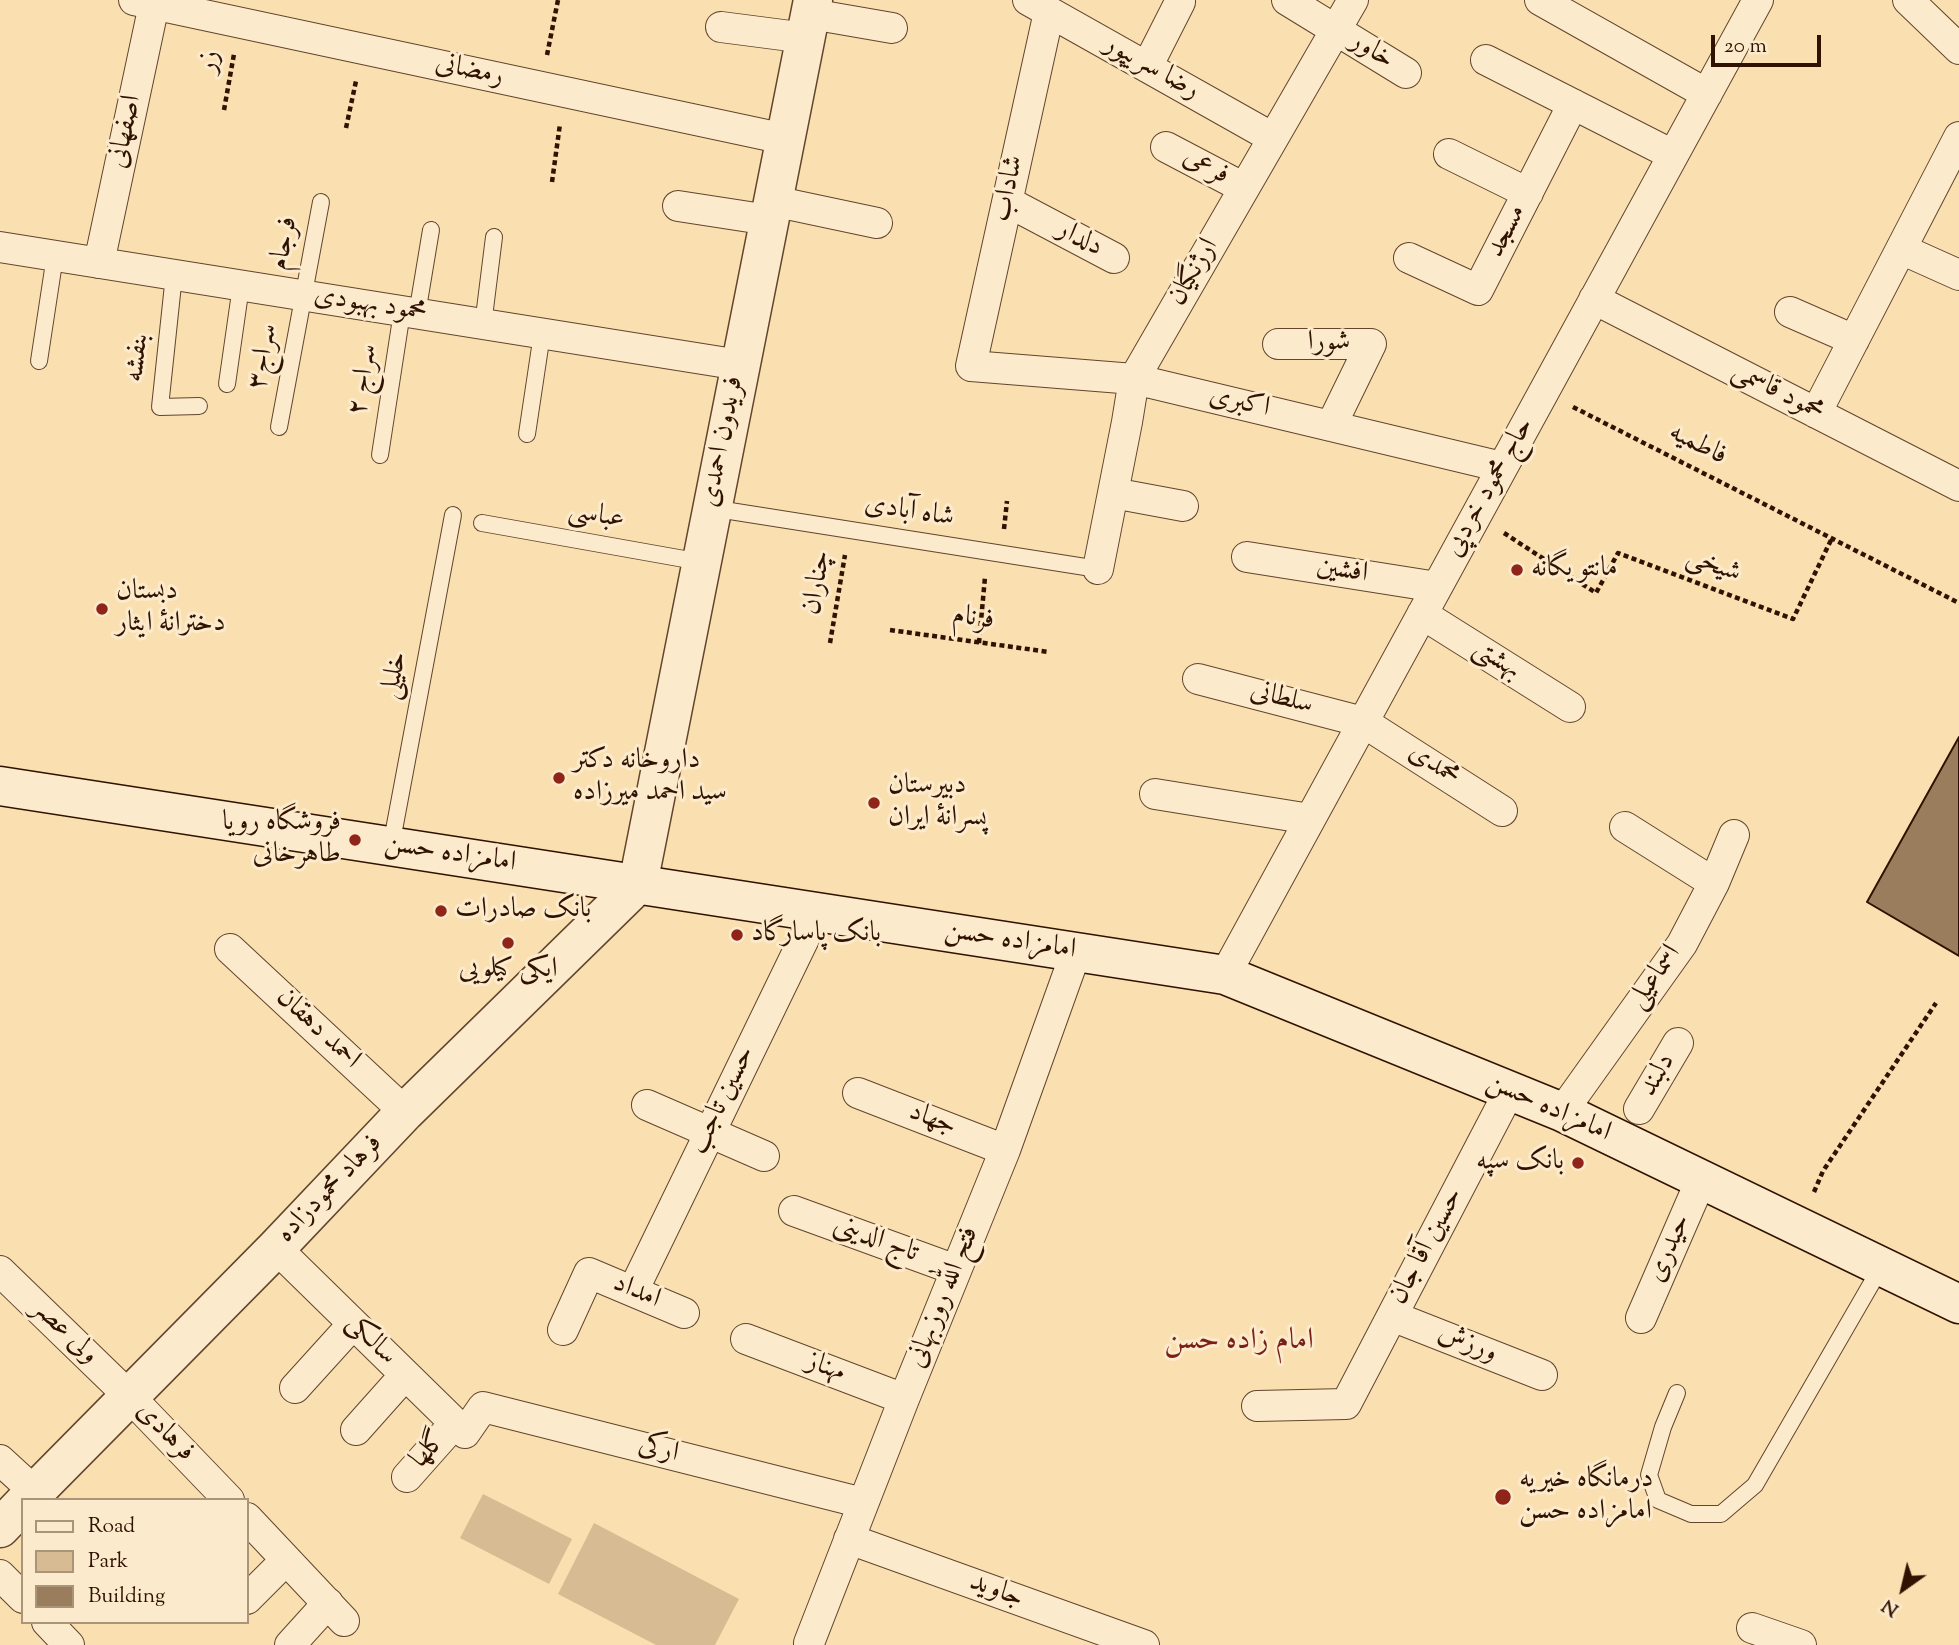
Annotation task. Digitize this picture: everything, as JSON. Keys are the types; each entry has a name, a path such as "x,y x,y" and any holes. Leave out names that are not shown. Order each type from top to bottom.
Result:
{"main road":[{"name":"فریدون احمدی","path":"638,884 810,17"},
{"name":"امامزاده حسن","path":"0,786 1225,975 1562,1112 1959,1304"},
{"name":"فرهاد محمودزاده","path":"29,1498 276,1248 405,1112 638,884"},
{"name":"فرهاد محمودزاده","path":"0,1528 21,1506"}],"street":[{"name":"خاور","path":"1287,0 1406,73"},
{"name":"ارژنگیان","path":"1098,569 1134,379 1353,0"},
{"path":"1539,0 1707,93"},
{"name":"حاج محمود خردپی","path":"1225,975 1758,0"},
{"path":"1908,0 1959,49"},
{"name":"رمضانی","path":"148,1 785,139"},
{"name":"اصفهانی","path":"99,263 148,1"},
{"path":"1147,68 1180,2"},
{"name":"رضا سریپور","path":"1038,6 1273,138"},
{"name":"شاداب","path":"971,366 1007,202 1038,6"},
{"path":"721,27 810,17 892,28"},
{"path":"1486,61 1673,155"},
{"name":"مسجد","path":"1409,258 1478,290 1573,104"},
{"path":"1816,413 1959,136"},
{"name":"فرعی","path":"1166,147 1244,188"},
{"path":"1449,154 1528,193"},
{"name":"دلدار","path":"1007,202 1114,258"},
{"path":"678,206 771,210 877,223"},
{"name":"محمود بهبودی","path":"0,247 740,365"},
{"path":"1901,249 1959,275"},
{"name":"محمود قاسمی","path":"1594,299 1959,486"},
{"path":"1790,312 1854,340"},
{"name":"شورا","path":"1278,344 1371,344 1331,426"},
{"name":"اکبری","path":"971,366 1134,379 1502,467"},
{"path":"1113,493 1183,506"},
{"name":"افشین","path":"1247,557 1437,587"},
{"name":"بهشتی","path":"1422,614 1570,707"},
{"name":"سلطانی","path":"1198,679 1363,722"},
{"name":"محمدی","path":"1363,722 1502,811"},
{"path":"1155,794 1310,819"},
{"path":"1625,827 1714,883"},
{"name":"اسماعیلی","path":"1562,1112 1682,944 1714,883 1734,835"},
{"name":"حسین تاجب","path":"633,1291 817,912"},
{"name":"احمد دهقان","path":"230,949 405,1112"},
{"name":"فتح الله روزبهانی","path":"809,1643 1005,1150 1076,952"},
{"name":"دلبند","path":"1640,1109 1678,1042"},
{"name":"حسین آقا جان","path":"1257,1406 1346,1404 1510,1090"},
{"name":"جهاد","path":"858,1093 1005,1150"},
{"path":"647,1105 764,1156"},
{"name":"حیدری","path":"1641,1318 1701,1180"},
{"name":"تاج الدینی","path":"794,1211 956,1270"},
{"name":"سالکی","path":"276,1248 459,1429"},
{"name":"ولی عصر","path":"0,1270 128,1396"},
{"name":"امداد","path":"563,1330 589,1273 684,1313"},
{"name":"ورزش","path":"1392,1316 1542,1375"},
{"path":"295,1388 353,1324"},
{"name":"مهناز","path":"746,1339 904,1399"},
{"path":"356,1430 405,1375"},
{"name":"فرهادی","path":"128,1396 227,1498"},
{"name":"ارکی","path":"459,1429 483,1407 863,1503"},
{"name":"گلها","path":"407,1477 459,1429"},
{"path":"0,1461 27,1498"},
{"path":"248,1519 336,1612 290,1645"},
{"name":"جاوید","path":"849,1539 1144,1645"},
{"path":"248,1598 286,1560"},
{"path":"0,1575 21,1596"},
{"path":"49,1624 69,1645"},
{"path":"1752,1628 1801,1645"}],"lane":[{"name":"فرجام","path":"302,296 321,202"},
{"name":"سراج ۲","path":"380,455 409,313 432,230"},
{"path":"483,325 494,237"},
{"path":"39,361 55,256"},
{"name":"بنفشه","path":"174,275 160,407 200,406"},
{"path":"227,384 241,286"},
{"name":"سراج۳","path":"279,427 302,296"},
{"path":"527,434 542,334"},
{"name":"شاه آبادی","path":"711,508 1098,569"},
{"name":"خلیلی","path":"391,846 453,515"},
{"name":"عباسی","path":"482,523 701,562"},
{"path":"1677,1393 1663,1427 1649,1475 1658,1500 1691,1514 1721,1514 1755,1485 1881,1266"}],"path":[{"path":"552,182 552,89 558,0"},
{"name":"زر","path":"224,110 240,23"},
{"path":"346,128 363,49"},
{"name":"فاطمیه","path":"1544,392 1832,538"},
{"name":"شیخی","path":"1476,515 1596,593 1618,554 1793,619 1832,538"},
{"name":"چناران","path":"830,643 850,530"},
{"path":"1832,538 1959,603"},
{"path":"979,643 987,552"},
{"name":"فرنام","path":"890,630 1049,652"},
{"path":"1814,1193 1823,1171 1936,1003"}],"green space":[{"path":"483,1494 572,1539 549,1584 460,1538"},
{"path":"594,1523 739,1599 715,1645 656,1645 558,1594"}],"building":[{"path":"1959,737 1959,956 1867,902"}],"place":[{"name":"مانتو یگانه","path":"1517,570"},
{"name":"دبستان دخترانهٔ ایثار","path":"102,609"},
{"name":"داروخانه دکتر سید احمد میرزاده","path":"559,778"},
{"name":"دبیرستان پسرانهٔ ایران","path":"874,803"},
{"name":"فروشگاه رویا طاهرخانی","path":"355,840"},
{"name":"بانک صادرات","path":"441,911"},
{"name":"بانک پاسارگاد","path":"737,935"},
{"name":"ایکی کیلویی","path":"508,943"},
{"name":"بانک سپه","path":"1578,1163"},
{"name":"درمانگاه خیریه امامزاده حسن","path":"1503,1497"}],"district":[{"name":"امام زاده حسن","path":"1239,1343"}]}
